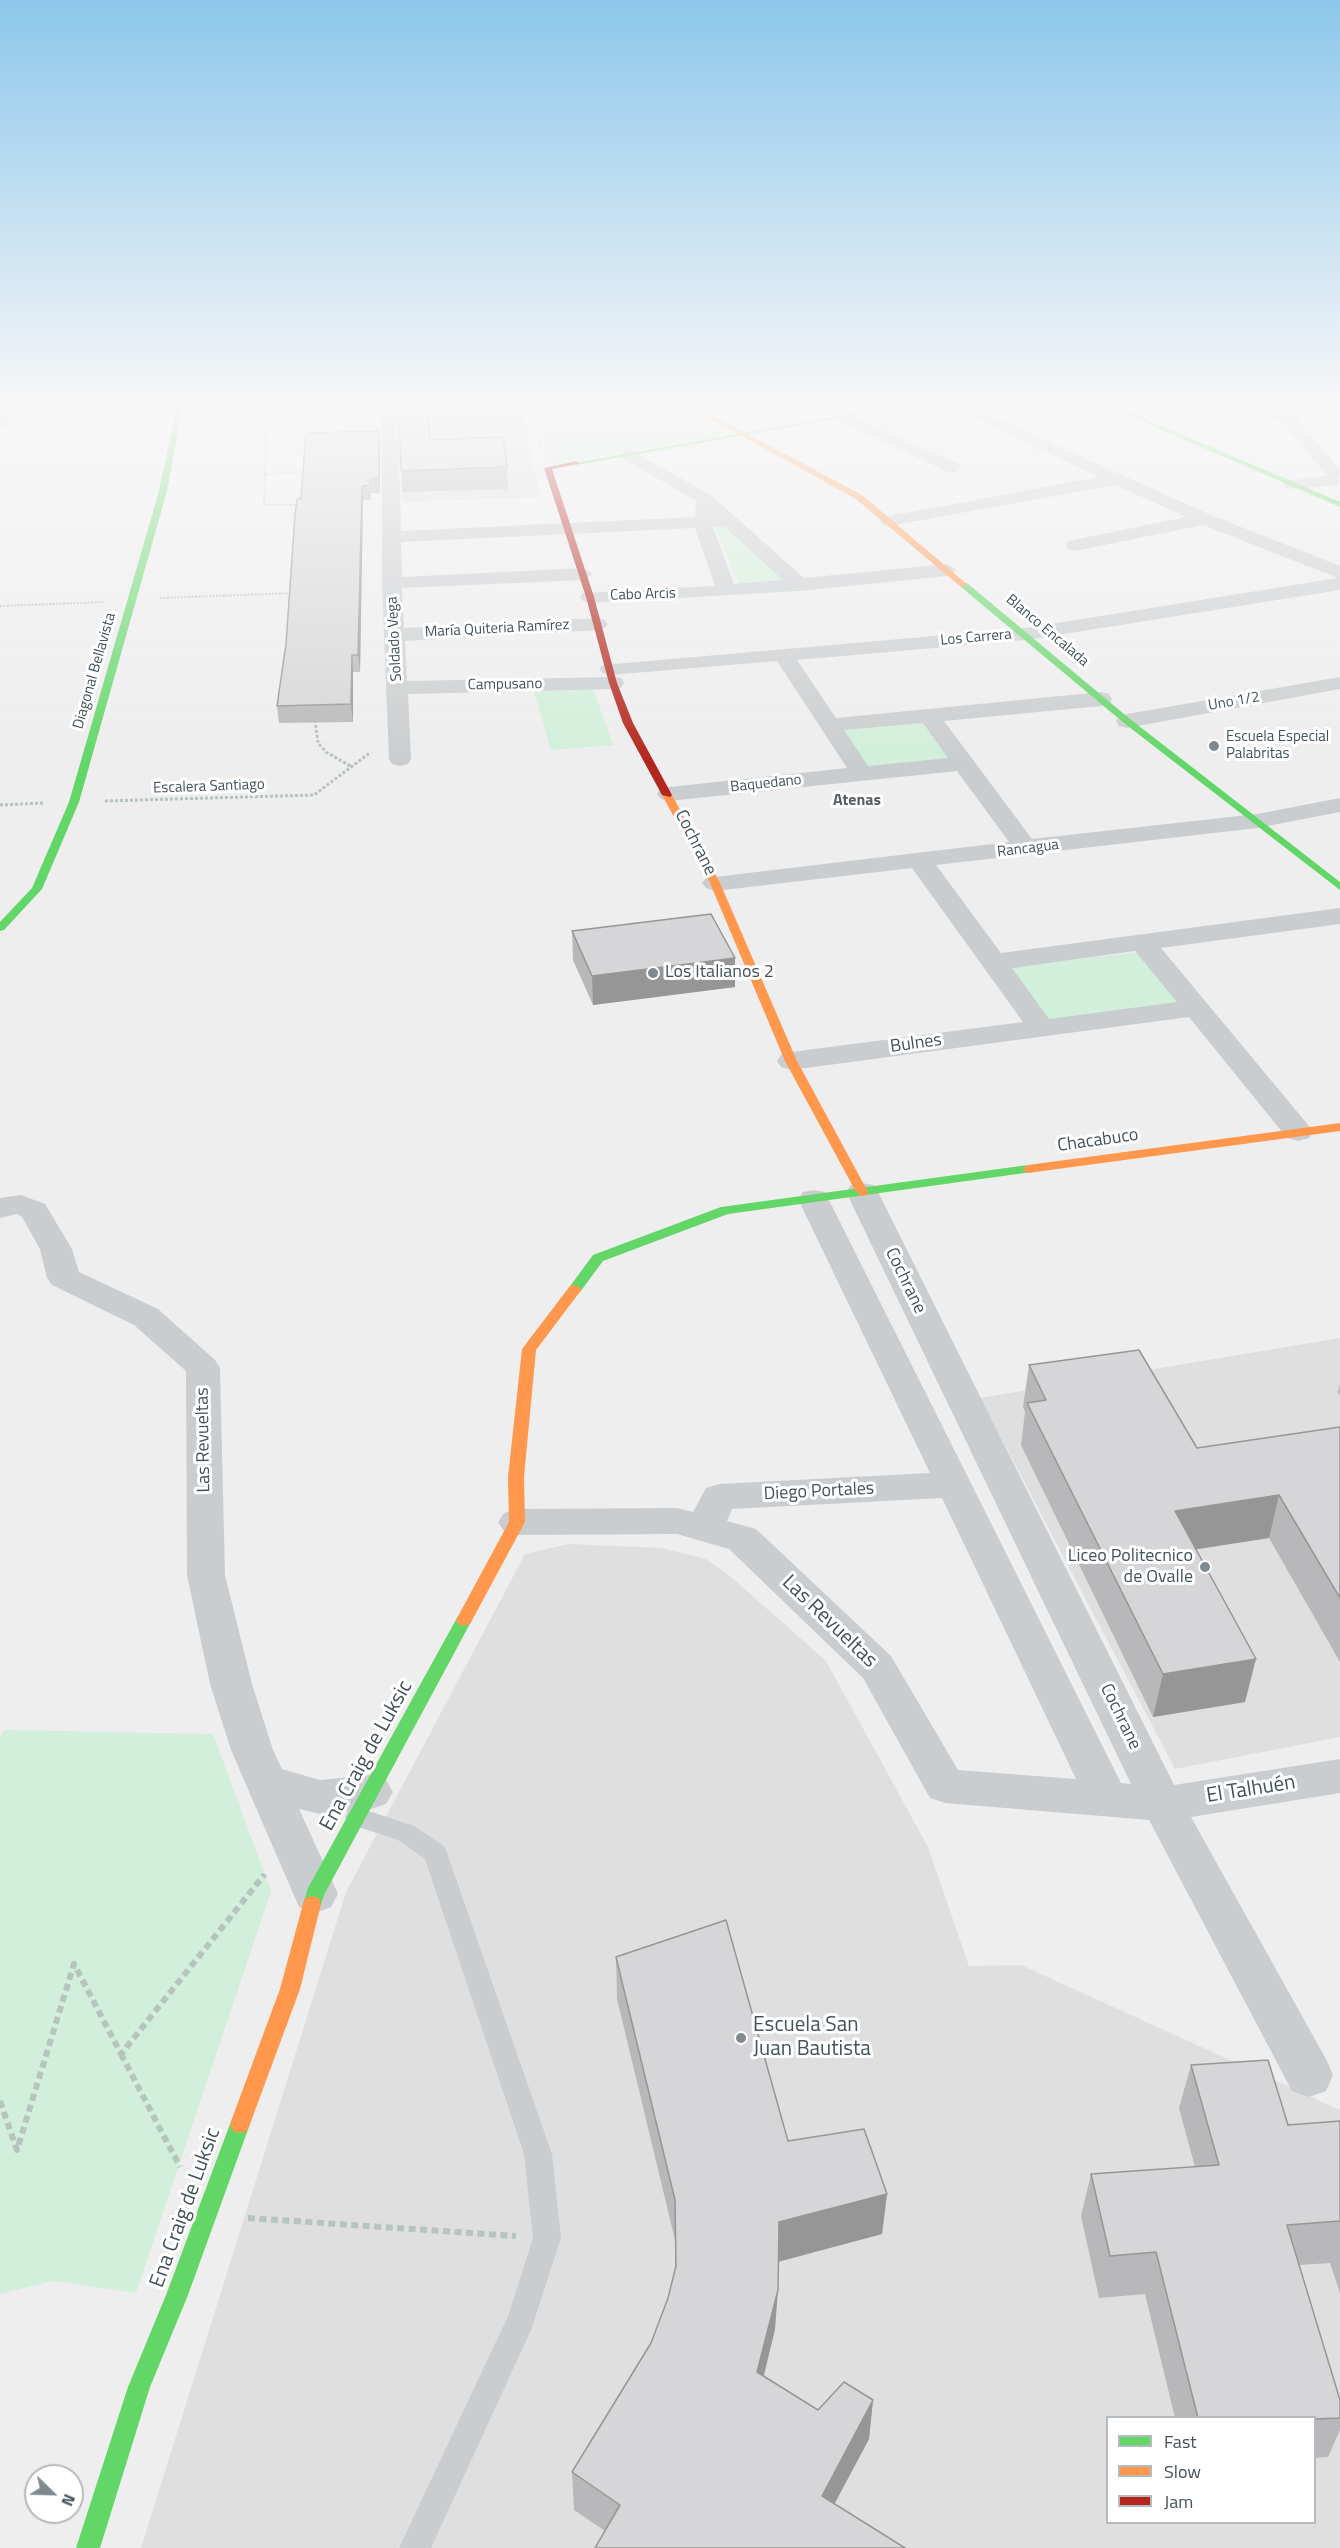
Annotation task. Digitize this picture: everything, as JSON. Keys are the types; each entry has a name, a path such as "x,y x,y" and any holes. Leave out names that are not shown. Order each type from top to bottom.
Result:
{"street":[{"name":"Diagonal Bellavista","path":"0,928 37,889 74,802 154,524"},
{"name":"Soldado Vega","path":"391,524 400,759"},
{"name":"Cochrane","path":"567,524 628,723 669,794 716,884 791,1060 862,1192 1162,1804 1309,2075"},
{"path":"391,537 687,524"},
{"path":"704,524 727,591"},
{"path":"734,524 800,585"},
{"name":"Blanco Encalada","path":"892,524 1127,721 1340,887"},
{"path":"1075,545 1180,524"},
{"path":"1217,524 1340,573"},
{"name":"Cabo Arcis","path":"590,597 727,591 947,570"},
{"path":"392,583 583,574"},
{"name":"Los Carrera","path":"612,676 783,654 1026,634 1340,584"},
{"name":"María Quiteria Ramírez","path":"396,635 598,624"},
{"path":"783,654 862,774"},
{"name":"Campusano","path":"397,688 612,676"},
{"name":"Uno 1/2","path":"1127,721 1340,682"},
{"path":"830,725 1101,699"},
{"path":"929,716 1027,849"},
{"name":"Baquedano","path":"669,794 964,763"},
{"name":"Rancagua","path":"716,884 1257,821 1340,805"},
{"path":"920,861 1041,1027"},
{"path":"994,962 1340,916"},
{"path":"1142,942 1298,1132"},
{"name":"Bulnes","path":"791,1060 1196,1008"},
{"name":"Chacabuco","path":"862,1192 1340,1126"},
{"name":"Ena Craig de Luksic","path":"88,2548 105,2488 139,2387 177,2295 290,1989 315,1894 517,1522 516,1477 529,1349 598,1258 726,1210 862,1192"},
{"path":"814,1199 1108,1801"},
{"name":"Las Revueltas","path":"0,1208 21,1204 34,1211 56,1249 64,1278 146,1317 203,1368 206,1575 231,1684 252,1749 315,1894"},
{"name":"Diego Portales","path":"704,1528 719,1497 953,1485"},
{"name":"Las Revueltas","path":"517,1522 677,1521 742,1539 877,1666 945,1786 1162,1804"},
{"name":"El Talhuén","path":"1162,1804 1340,1776"},
{"path":"266,1782 320,1797 364,1804"}],"lane":[{"path":"364,1804 435,1853 538,2154 547,2238 521,2320 415,2548"}],"path":[{"path":"0,606 301,592"},
{"path":"314,714 318,743 326,752 352,766"},
{"name":"Escalera Santiago","path":"0,805 314,795 398,732"},
{"path":"122,2054 292,1841"},
{"path":"0,2101 17,2150 74,1964 205,2215 547,2238"}],"shaded area":[{"name":"Liceo Politecnico de Ovalle","path":"1340,1338 1340,1737 1175,1769 980,1398"},
{"name":"Escuela San Juan Bautista","path":"569,1544 661,1548 706,1559 730,1576 826,1661 928,1847 969,1966 1021,1965 1340,2110 1340,2548 141,2548 346,1892 525,1554"}],"green space":[{"path":"726,524 785,582 740,586 713,525"},
{"path":"593,688 613,745 551,750 534,692"},
{"path":"924,722 953,760 865,769 839,730"},
{"path":"1140,952 1180,1003 1043,1020 1007,967"},
{"path":"4,1730 213,1734 271,1891 136,2293 53,2281 0,2294 0,1738"}],"building":[{"path":"294,524 361,524 358,655 352,655 351,704 277,706 286,644"},
{"path":"711,914 735,958 592,976 572,931"},
{"path":"1139,1350 1197,1448 1340,1427 1340,1598 1279,1495 1175,1511 1256,1659 1163,1674 1027,1403 1046,1400 1029,1365"},
{"path":"726,1920 788,2141 864,2129 887,2194 779,2222 778,2290 757,2372 818,2410 844,2382 873,2400 822,2496 905,2548 595,2548 620,2505 572,2472 651,2343 668,2298 676,2266 675,2200 616,1957"},
{"path":"1268,2060 1288,2125 1340,2121 1340,2221 1287,2225 1340,2400 1340,2418 1197,2416 1156,2252 1110,2256 1091,2174 1219,2165 1191,2065"}],"traffic: fast":[{"path":"0,928 37,889 74,802 154,524"},
{"path":"964,585 1127,721 1340,887"},
{"path":"575,1289 598,1258 726,1210 1028,1169"},
{"path":"312,1904 315,1894 464,1620"},
{"path":"88,2548 139,2387 177,2295 240,2124"}],"traffic: slow":[{"path":"891,524 964,585"},
{"path":"667,795 715,883 791,1061 862,1192"},
{"path":"1028,1169 1340,1127"},
{"path":"464,1620 517,1522 516,1477 529,1349 575,1289"},
{"path":"240,2124 290,1989 312,1904"}],"traffic: jam":[{"path":"566,524 590,597 613,683 628,723 667,795"}],"place":[{"name":"Escuela Especial Palabritas","path":"1214,746"},
{"name":"Los Italianos 2","path":"653,973"},
{"name":"Liceo Politecnico de Ovalle","path":"1205,1567"},
{"name":"Escuela San Juan Bautista","path":"741,2038"}],"district":[{"name":"Atenas","path":"857,801"}]}
